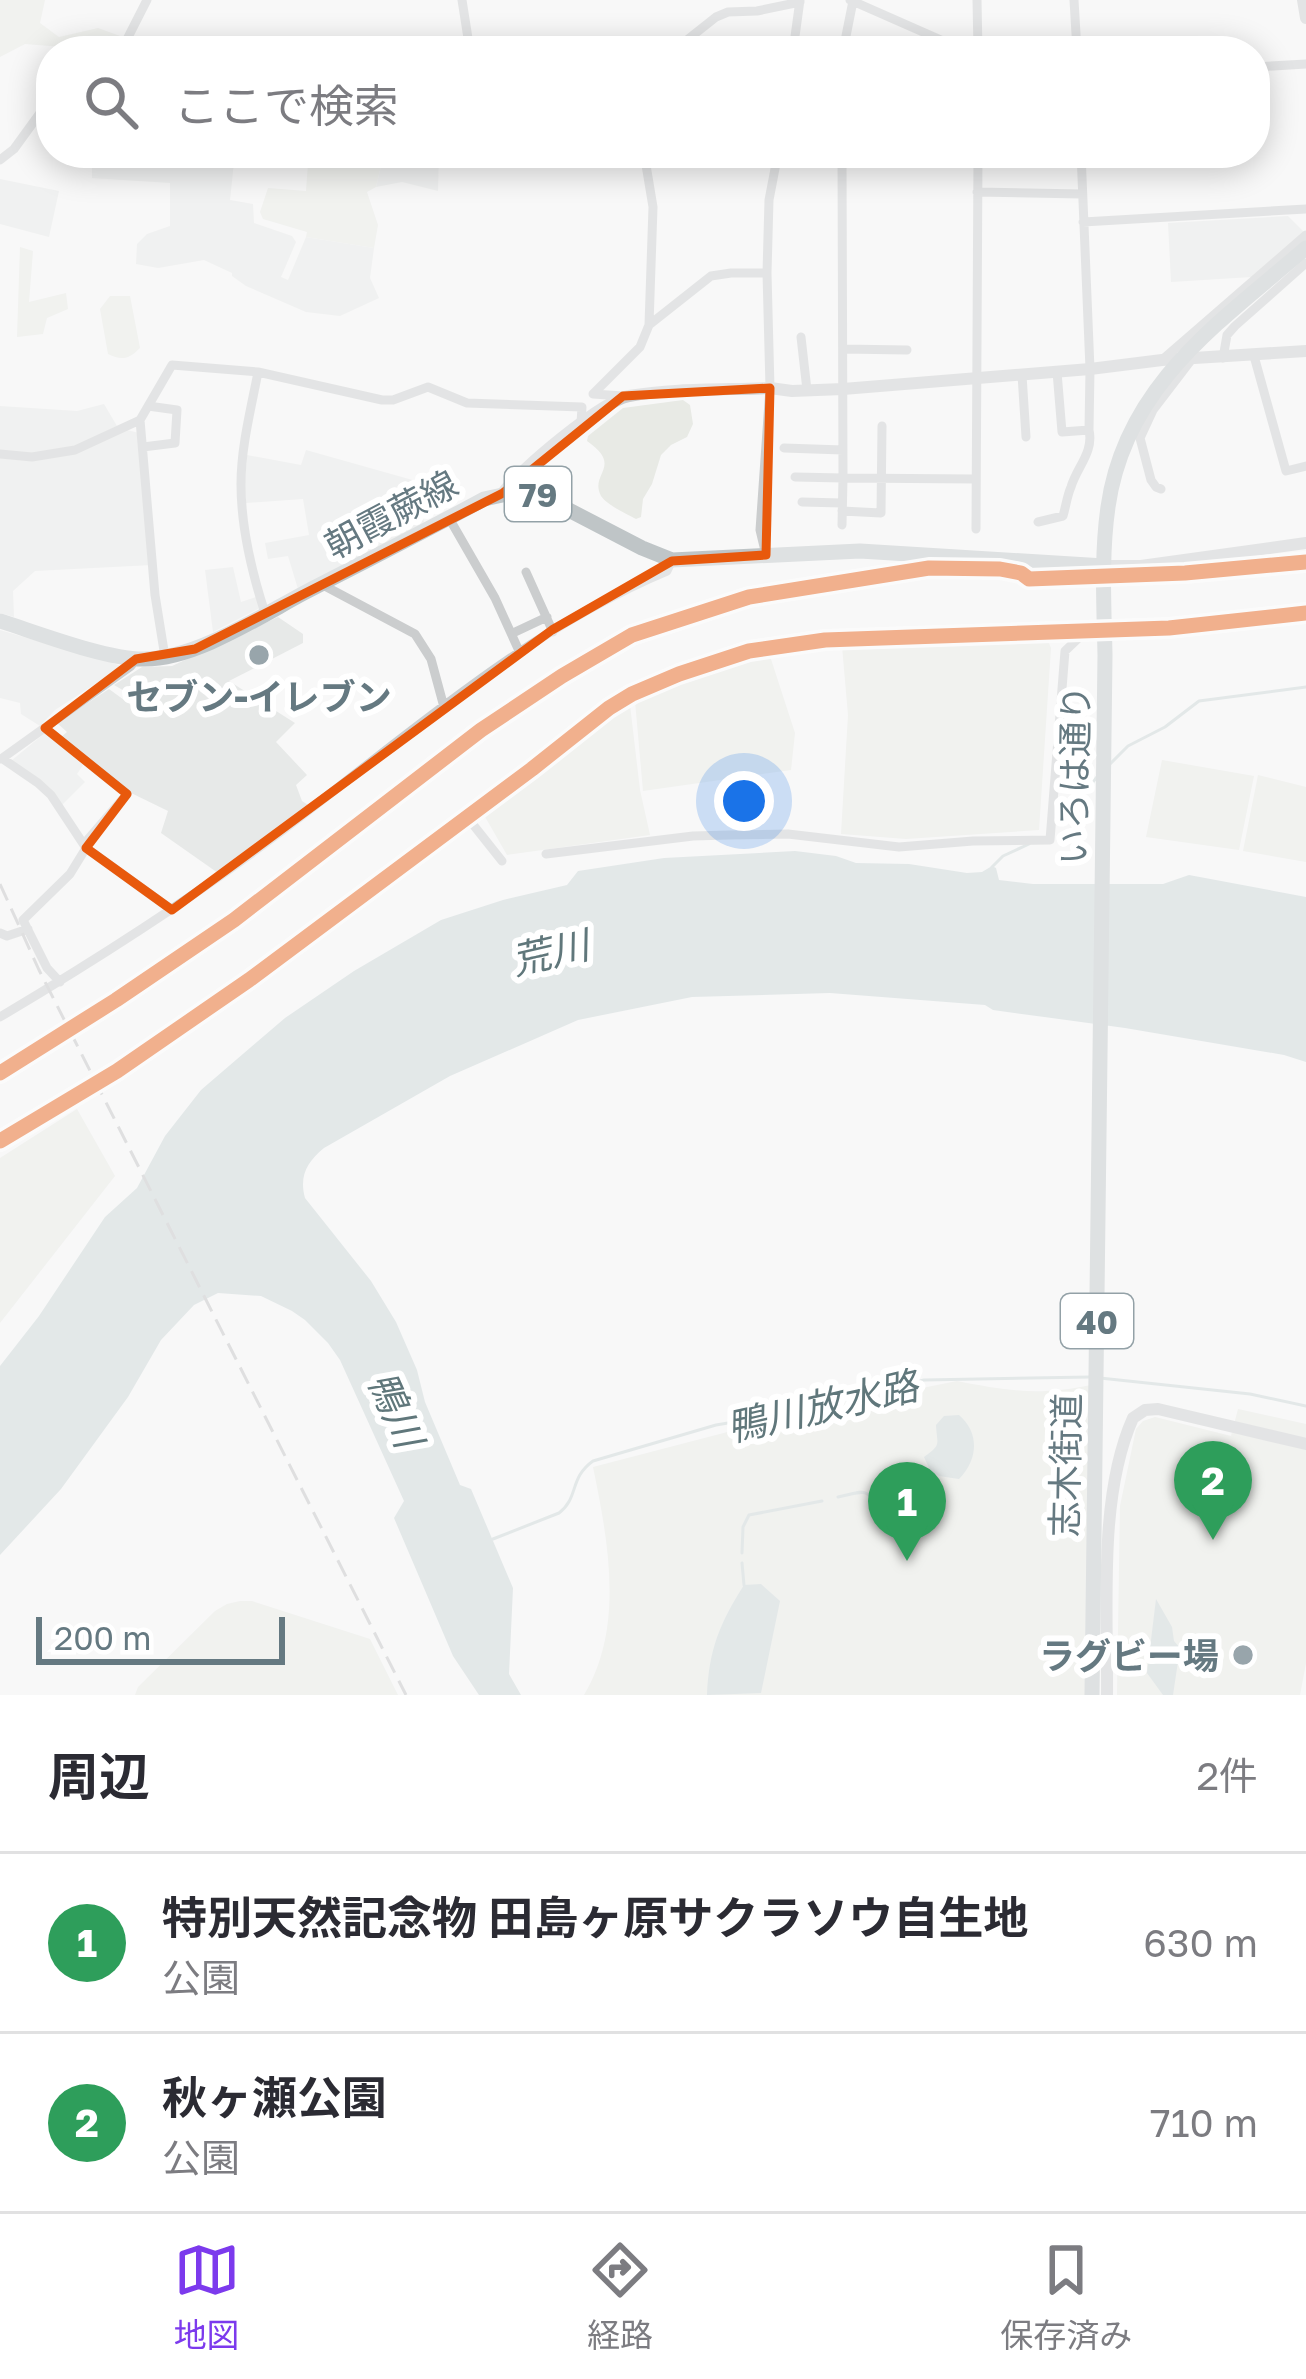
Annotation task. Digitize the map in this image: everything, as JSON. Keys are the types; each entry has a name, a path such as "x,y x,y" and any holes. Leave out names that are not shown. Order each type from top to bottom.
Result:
{"main road":[{"name":"いろは通り","path":"1102,947 1104,566 1112,486 1134,422 1155,389 1199,340 1306,248"},
{"name":"朝霞蕨線","path":"0,621 136,659 165,657 195,649 503,493 545,497 650,553 673,560 881,551 1104,566"},
{"name":"志木街道","path":"1092,1695 1102,947"}],"street":[{"path":"128,36 147,0"},
{"path":"462,0 468,36"},
{"path":"845,36 851,0 932,36"},
{"path":"880,13 886,0"},
{"path":"977,0 978,36"},
{"path":"1074,0 1076,36"},
{"path":"1303,0 1306,18"},
{"path":"692,36 728,12 800,1 795,36"},
{"path":"1270,66 1306,64"},
{"path":"0,160 36,118"},
{"path":"581,424 582,407 640,347 650,325 653,207 646,168"},
{"path":"766,555 760,530 770,388 769,200 775,168"},
{"path":"842,168 842,525"},
{"path":"976,529 977,168"},
{"path":"1038,522 1063,516 1091,439 1081,168"},
{"path":"976,192 1082,194"},
{"path":"1083,222 1306,209"},
{"path":"1162,360 1306,235"},
{"path":"1223,358 1227,335 1306,263"},
{"path":"650,325 711,276 767,273"},
{"path":"801,337 807,390"},
{"path":"843,349 908,350"},
{"path":"593,394 843,388 1306,351"},
{"path":"1254,356 1286,471 1306,466"},
{"path":"1161,489 1151,480 1140,438 1153,410 1192,358"},
{"path":"165,657 140,420 172,364 258,372 382,400 428,387 467,403 582,407"},
{"path":"258,372 241,485 254,578 266,614"},
{"path":"1057,372 1062,432 1088,430"},
{"path":"1022,375 1026,437"},
{"path":"503,493 513,479 581,424 623,396"},
{"path":"142,447 175,443 177,410 148,406"},
{"path":"0,454 32,457 75,450 140,420"},
{"path":"802,502 881,513 882,426"},
{"path":"784,448 843,450"},
{"path":"795,477 976,479"},
{"path":"449,518 520,653"},
{"path":"1104,566 1141,566 1306,543"},
{"path":"0,1018 172,910 520,653 584,613 668,571 673,560"},
{"path":"526,572 554,632"},
{"path":"321,584 415,634 431,659 444,707"},
{"path":"0,1141 145,1053 609,708 657,683 769,646 1169,628 1306,613"},
{"path":"513,633 547,617"},
{"path":"546,854 729,835 788,834 899,847 1050,840 1065,651 1086,631"},
{"path":"136,659 1,759 51,795 85,846 172,910"},
{"path":"45,728 127,794 85,846 70,874 23,920 47,968 60,982"},
{"path":"467,817 502,861"},
{"path":"0,933 7,936 28,928"},
{"path":"1107,1695 1110,1520 1132,1418 1158,1409 1306,1444"}],"highlighted area":[{"path":"770,388 766,555 672,561 552,630 172,910 86,848 127,794 45,728 136,659 195,649 503,493 623,396"}],"shaded area":[{"path":"0,0 45,0 40,23 58,36 36,36 36,45 25,44 0,57"},
{"path":"98,28 120,36 63,36"},
{"path":"92,168 233,168 230,200 253,204 254,223 292,236 296,242 281,277 288,280 306,237 374,248 370,278 379,298 340,316 306,312 246,286 232,273 204,260 158,268 136,264 137,244 147,234 170,226 170,183 92,178"},
{"path":"308,168 380,168 376,187 367,192 378,225 374,248 306,237 307,232 263,219 260,212 268,188 306,191"},
{"path":"380,168 439,168 438,191 402,182 376,187"},
{"path":"0,179 59,191 49,237 0,224"},
{"path":"1288,216 1305,233 1252,277 1171,282 1168,223"},
{"path":"20,247 33,251 29,302 66,293 68,309 47,318 43,334 17,337"},
{"path":"110,296 130,296 140,348 125,358 108,354 100,309"},
{"path":"683,400 690,405 693,424 687,437 661,455 643,499 641,517 636,519 601,496 598,488 605,464 588,436 623,408"},
{"path":"104,404 117,426 74,447 32,454 0,451 0,406 77,411"},
{"path":"123,429 139,433 152,565 35,571 13,591 14,617 0,613 0,457 32,460"},
{"path":"306,450 416,481 424,523 298,589 288,556 268,559 265,543 309,535 303,499 246,503 245,482 247,455 301,465"},
{"path":"233,567 241,602 256,597 260,608 213,632 205,570"},
{"path":"278,617 303,634 303,643 229,681 295,723 276,742 307,775 296,785 308,805 218,873 161,833 168,811 127,791 61,737 67,732 57,723 109,689 146,716 160,698 145,686 133,696 114,685 142,667 172,666"},
{"path":"0,630 120,668 55,710 40,726 21,714 20,703 0,698"},
{"path":"1048,641 1039,830 906,839 841,834 848,715 842,646"},
{"path":"768,650 795,733 791,770 643,791 635,701"},
{"path":"630,705 650,835 507,855 484,815 565,749"},
{"path":"46,732 83,765 77,774 85,782 62,805 11,761"},
{"path":"1162,760 1254,776 1239,850 1146,837"},
{"path":"1258,775 1306,787 1306,862 1243,851"},
{"path":"77,1109 115,1176 0,1323 0,1158"},
{"path":"957,1381 1024,1391 1091,1385 1087,1695 584,1695 597,1669 609,1612 608,1553 593,1467 808,1411"},
{"path":"1238,1409 1306,1424 1306,1663 1300,1695 1117,1695 1120,1506 1136,1429 1155,1417 1231,1436"},
{"path":"240,1601 370,1639 398,1695 135,1695 215,1611"}],"water":[{"path":"795,851 856,863 909,864 967,873 992,866 999,880 1033,884 1163,884 1189,875 1306,897 1306,1062 985,1005 830,993 692,997 578,1020 450,1076 324,1148 306,1170 305,1198 371,1281 396,1322 460,1485 471,1489 513,1588 509,1674 521,1695 479,1695 453,1656 394,1518 404,1501 340,1360 305,1320 261,1296 218,1293 194,1305 161,1340 128,1397 61,1489 0,1555 0,1366 105,1217 137,1188 165,1136 201,1090 285,1018 441,920 567,885 578,871 664,858"},
{"path":"959,1415 971,1430 973,1455 959,1479 939,1476 924,1457 937,1444 936,1425 944,1416"},
{"path":"761,1584 780,1601 761,1693 707,1695 713,1650 728,1612 744,1585"},
{"path":"1156,1599 1180,1648 1173,1695 1163,1695 1147,1673"}],"waterway":[{"path":"1108,766 1128,746 1165,727 1199,701 1306,687"},
{"path":"1055,822 1097,777"},
{"path":"992,867 1029,844"},
{"name":"鴨川放水路","path":"493,1539 559,1513 580,1474 593,1461 716,1425 924,1380 1090,1377"},
{"name":"鴨川放水路","path":"1100,1378 1250,1394 1306,1406"},
{"path":"838,1497 863,1492 882,1508 898,1499 919,1508 944,1506"},
{"path":"742,1553 743,1527 749,1515 822,1501"},
{"path":"742,1563 744,1585"}],"railway":[{"path":"0,884 39,970 406,1695"}],"cycle path":[{"path":"0,1073 234,920 481,730 632,635 749,597 929,568 1000,569 1029,579 1306,562"},
{"path":"0,1141 117,1071 249,980 609,708 679,674 749,651 825,640 1169,628 1306,613"}],"place":[{"name":"セブン-イレブン","path":"259,655"},
{"name":"秋ヶ瀬公園","path":"1213,1540"},
{"name":"特別天然記念物 田島ヶ原サクラソウ自生地","path":"907,1561"},
{"name":"ラグビー場","path":"1243,1655"}],"water label":[{"name":"荒川","path":"550,952"},
{"name":"鴨川","path":"396,1409"}]}
